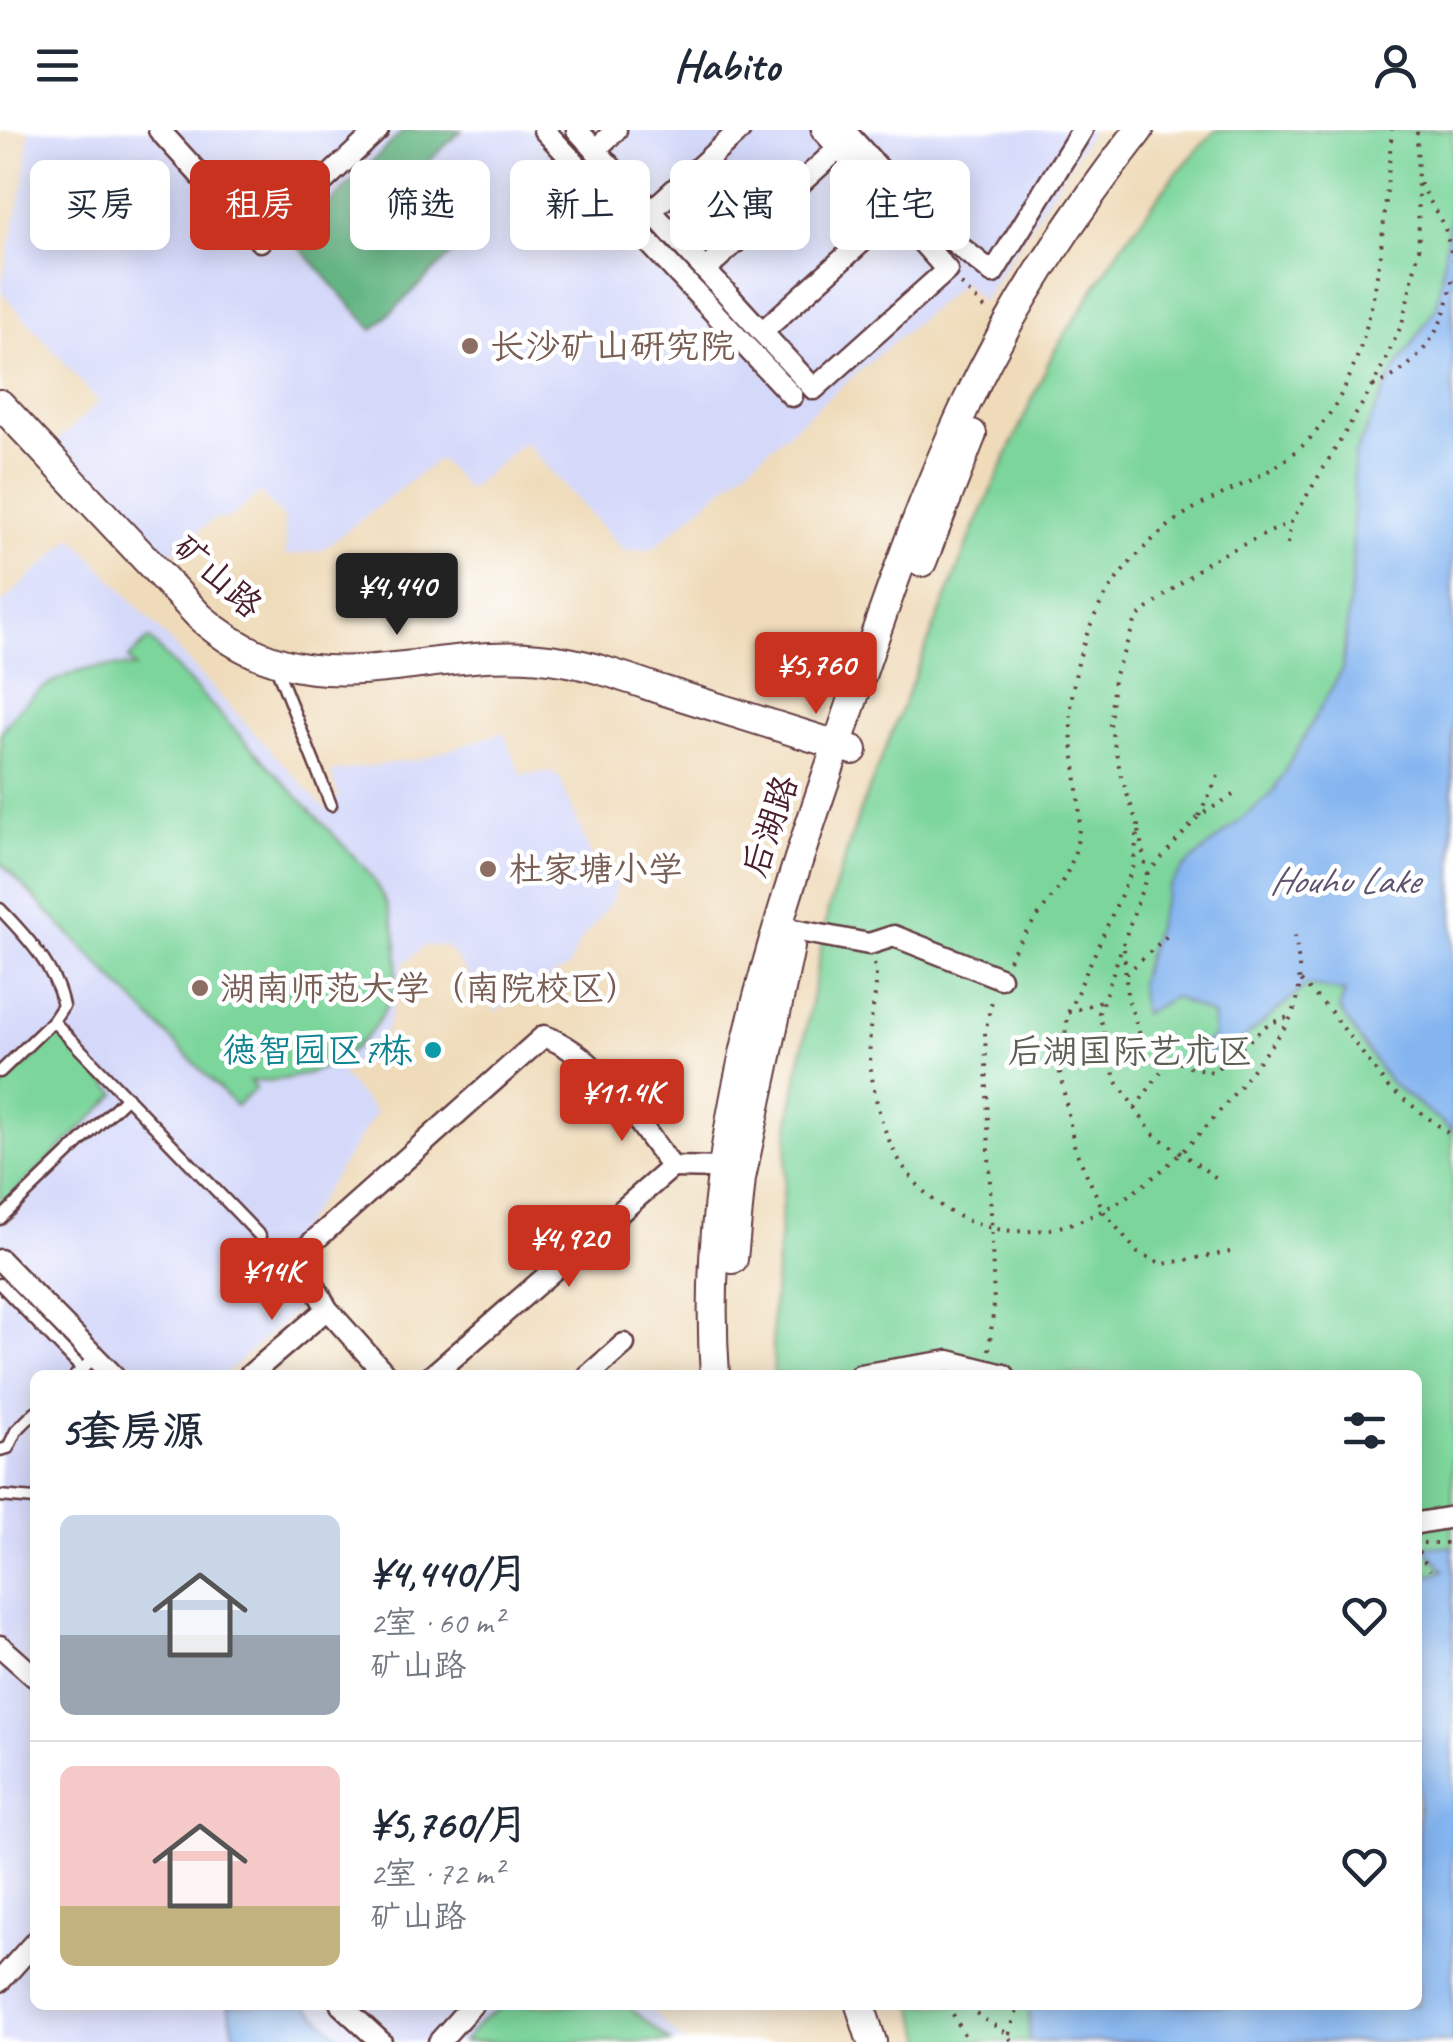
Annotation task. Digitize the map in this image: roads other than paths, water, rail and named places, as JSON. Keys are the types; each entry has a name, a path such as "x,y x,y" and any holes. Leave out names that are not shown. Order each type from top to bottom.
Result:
{"main road":[{"name":"后湖路","path":"734,1370 730,1294 741,1178 794,930 844,754 932,480 1006,329 1082,205 1139,130"},
{"name":"后湖路","path":"715,1370 711,1304 724,1168 745,1042 788,886 987,396 1075,244 1156,130"},
{"name":"矿山路","path":"0,404 200,617 232,644 277,669"},
{"name":"矿山路","path":"0,418 200,630 232,655 277,669 334,671 493,656 544,658 604,672 844,754"},
{"path":"862,2010 872,2042"},
{"path":"876,2010 886,2042"}],"street":[{"path":"159,130 260,242 378,130"},
{"path":"544,130 792,396"},
{"path":"577,130 814,389 947,270 929,250"},
{"path":"595,150 616,130"},
{"path":"651,211 740,130"},
{"path":"822,130 841,139 925,219 993,272 1082,130"},
{"path":"705,270 841,139"},
{"path":"841,139 857,160"},
{"path":"762,332 854,250"},
{"path":"794,930 870,944 894,936 1000,978"},
{"path":"382,1370 327,1308 298,1255 544,1036 571,1046 591,1064 672,1167"},
{"path":"439,1370 672,1167 724,1168"},
{"path":"0,1260 85,1367"},
{"path":"256,1370 327,1308"},
{"path":"595,1370 624,1344"},
{"path":"892,1370 949,1361 984,1370"},
{"path":"1422,1522 1453,1517"},
{"path":"0,1646 30,1673"},
{"path":"0,1981 30,1948"},
{"path":"347,2010 382,2042"},
{"path":"439,2042 468,2010"}],"lane":[{"path":"277,669 331,805"},
{"path":"0,910 38,952 63,1006 53,1021 0,1072"},
{"path":"53,1021 260,1236"},
{"path":"0,1219 127,1098"},
{"path":"0,1284 85,1367"},
{"path":"0,1450 8,1448 16,1430 30,1417"},
{"path":"0,1496 30,1499"}],"water":[{"name":"Houhu Lake","path":"1453,197 1453,1131 1389,1082 1339,1009 1345,992 1307,985 1241,1041 1203,1055 1203,1044 1214,1036 1212,1015 1174,997 1143,1014 1139,983 1168,888 1183,868 1272,794 1342,670 1352,578 1354,456 1392,375 1437,306"},
{"path":"1422,1546 1453,1547 1453,2042 1029,2042 1029,2010 1422,2010 1422,1570 1431,1576 1444,1570"},
{"path":"229,2010 311,2010 345,2042 236,2042"}],"place":[{"name":"长沙矿山研究院","path":"470,346"},
{"name":"杜家塘小学","path":"488,869"},
{"name":"湖南师范大学（南院校区）","path":"200,988"},
{"name":"徳智园区7栋","path":"433,1050"}],"park label":[{"name":"后湖国际艺术区","path":"1130,1051"}]}
